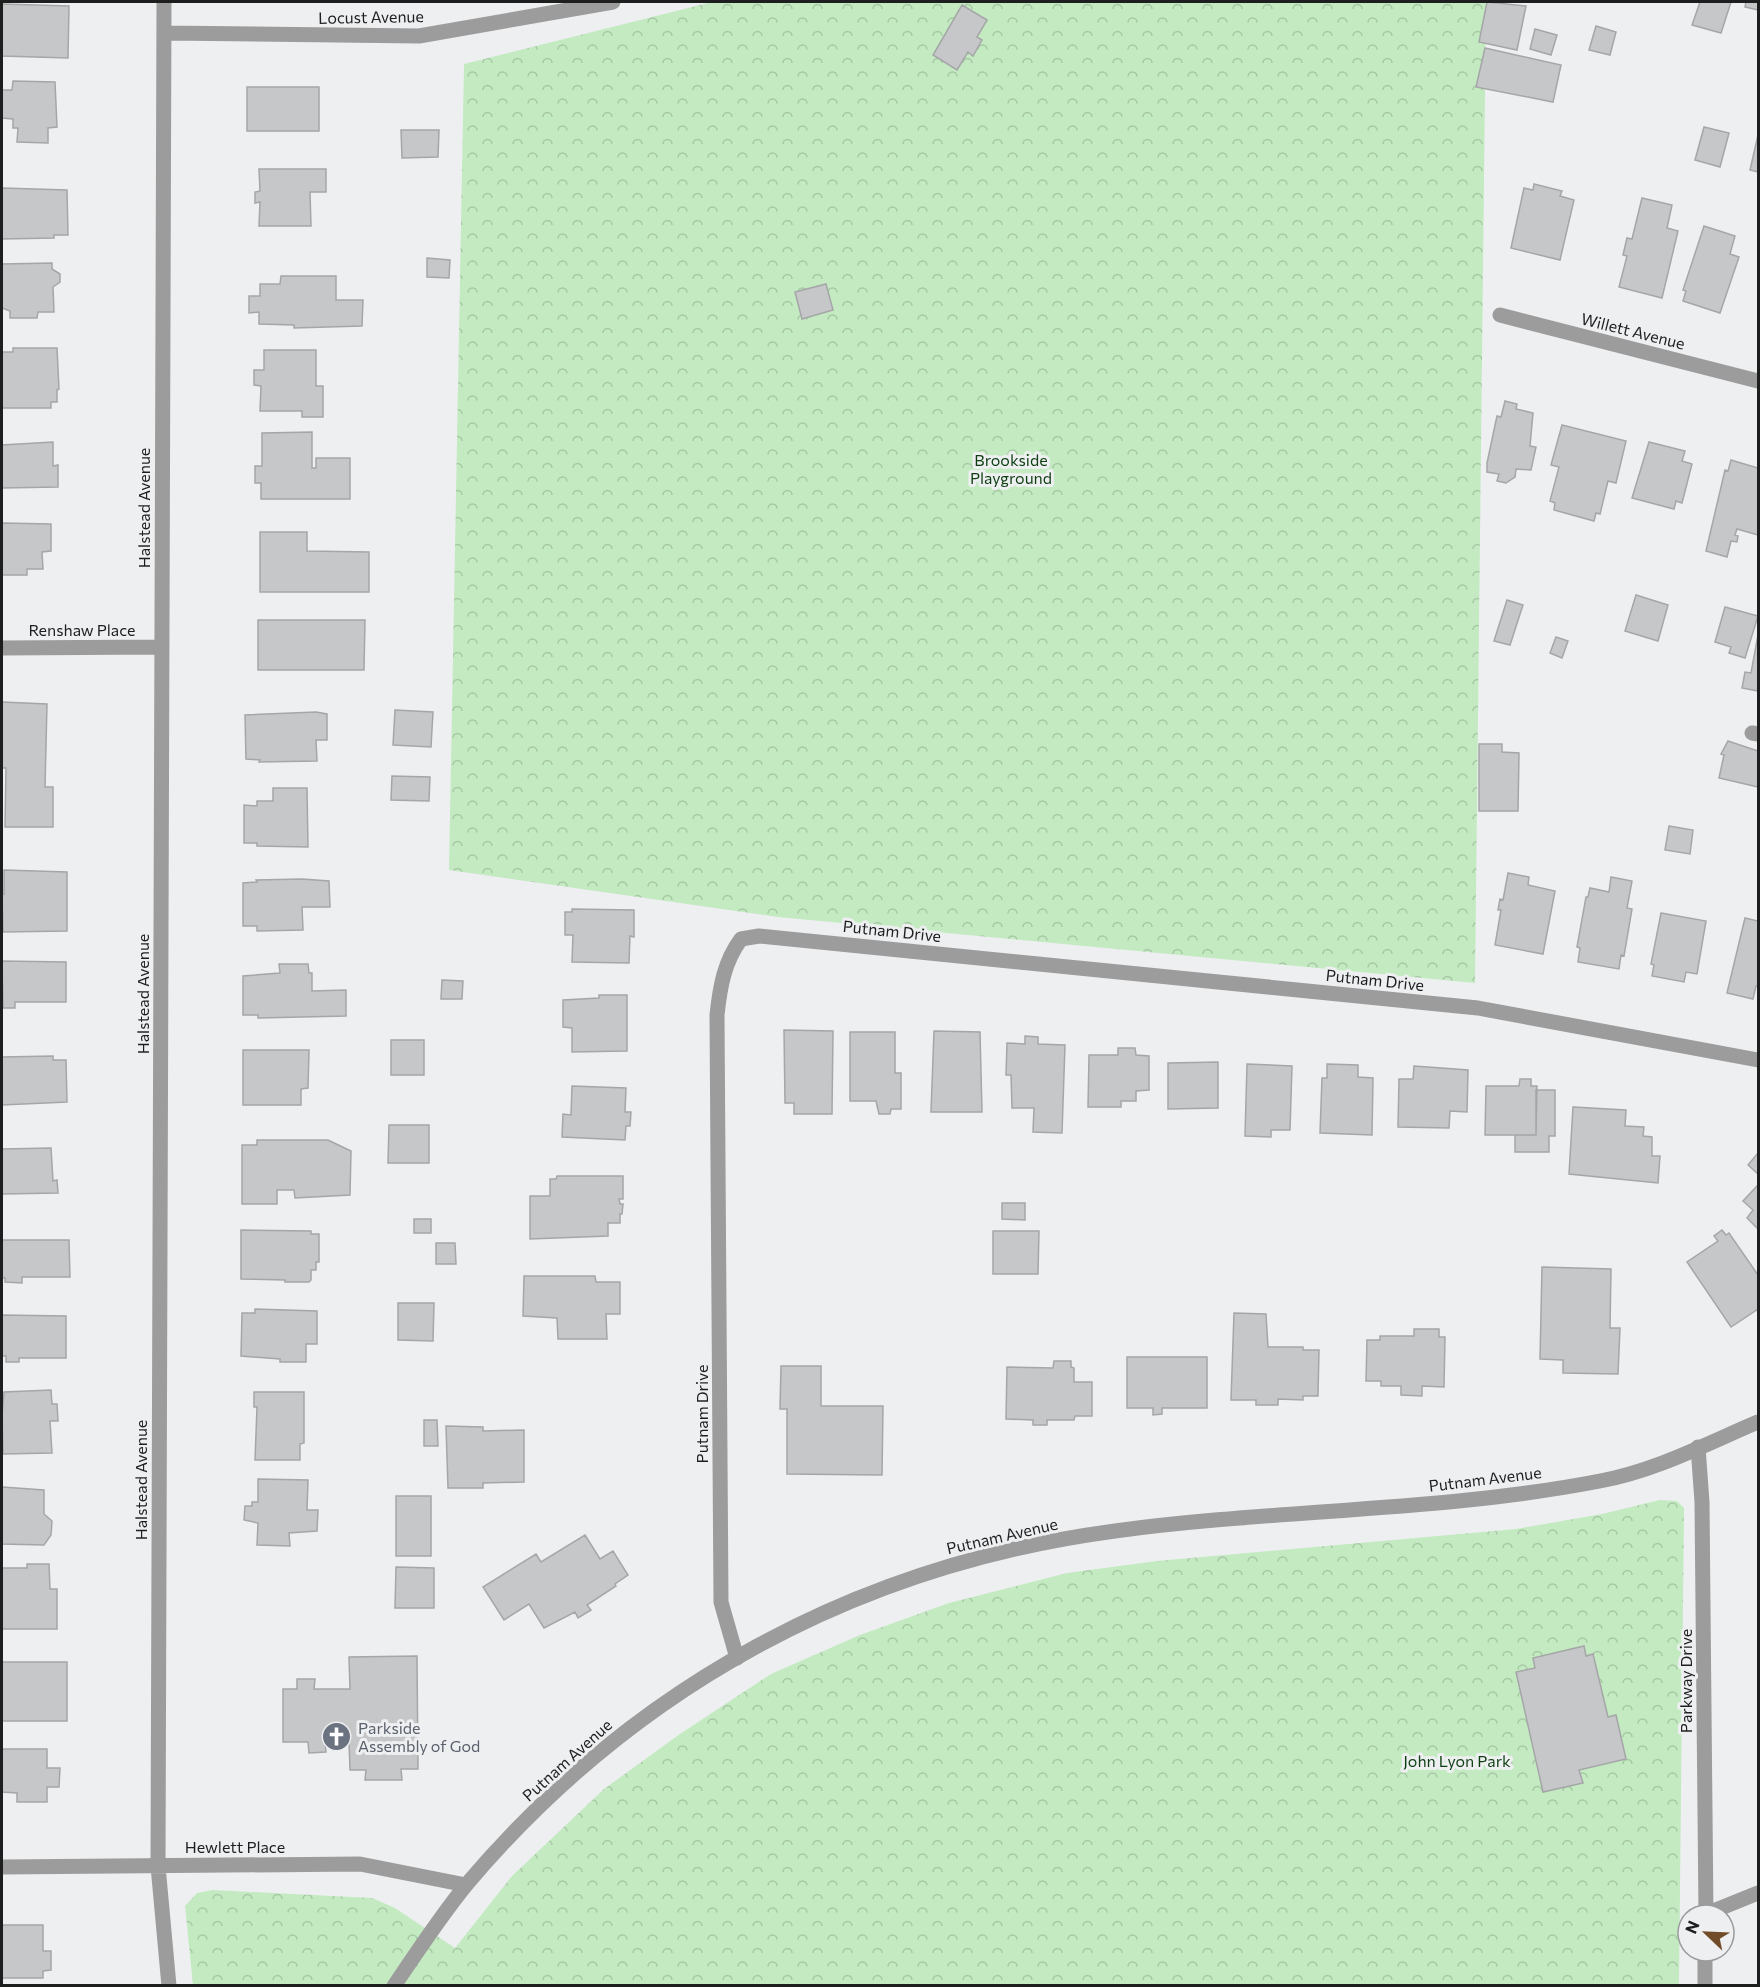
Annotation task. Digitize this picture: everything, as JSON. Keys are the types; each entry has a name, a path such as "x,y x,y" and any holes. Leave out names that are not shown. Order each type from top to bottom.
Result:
{"street":[{"name":"Halstead Avenue","path":"164,2 158,1866 169,1986"},
{"name":"Locust Avenue","path":"164,33 419,36 613,2"},
{"name":"Willett Avenue","path":"1500,315 1758,381"},
{"name":"Renshaw Place","path":"2,648 162,647"},
{"name":"Putnam Drive","path":"737,1658 721,1602 717,1015 721,981 731,953 741,939 759,936 1478,1008 1758,1060"},
{"name":"Putnam Avenue","path":"393,1986 466,1885 558,1788 627,1730 705,1675 778,1632 895,1582 986,1556 1114,1531 1441,1504 1601,1481 1656,1467 1758,1422"},
{"name":"Parkway Drive","path":"1698,1448 1702,1502 1706,1903"},
{"name":"Hewlett Place","path":"2,1867 360,1864 466,1885"},
{"path":"1734,1903 1758,1893"},
{"path":"1705,1963 1705,1986"}],"green space":[{"name":"Brookside Playground","path":"712,2 1486,2 1475,983 778,917 449,870 464,64"},
{"name":"John Lyon Park","path":"1660,1500 1677,1501 1684,1508 1680,1903 1676,1903 1676,1963 1679,1963 1679,1985 193,1985 185,1906 197,1893 213,1890 372,1898 395,1908 455,1948 512,1876 604,1789 680,1734 771,1674 860,1635 949,1603 1067,1573 1157,1561 1516,1529 1602,1514"}],"building":[{"path":"1487,2 1526,6 1517,50 1479,42"},
{"path":"1700,2 1731,2 1721,33 1692,25"},
{"path":"1746,2 1758,2 1758,10 1745,7"},
{"path":"2,4 69,6 68,58 2,56"},
{"path":"962,5 987,20 977,37 982,40 973,56 968,52 957,70 933,55"},
{"path":"1596,26 1616,32 1610,55 1589,50"},
{"path":"1535,29 1557,35 1551,55 1530,49"},
{"path":"1485,48 1561,65 1553,102 1476,87"},
{"path":"13,81 55,82 57,127 48,128 48,143 17,142 18,128 13,128 13,119 2,118 2,90 12,90"},
{"path":"247,87 319,87 319,131 247,131"},
{"path":"1704,127 1729,133 1720,167 1695,160"},
{"path":"401,130 439,130 438,157 402,158"},
{"path":"1758,135 1758,172 1750,170"},
{"path":"259,169 326,169 326,192 310,192 311,226 259,226 260,202 255,203 255,192 260,191"},
{"path":"1534,184 1562,191 1560,196 1574,200 1560,260 1511,248 1524,188 1533,190"},
{"path":"2,188 67,190 68,235 54,235 54,238 2,239"},
{"path":"1642,198 1672,205 1667,228 1678,231 1662,298 1619,287 1627,256 1623,255 1627,238 1632,239"},
{"path":"1704,226 1735,236 1730,254 1739,257 1720,313 1683,301 1686,291 1683,290"},
{"path":"427,258 450,260 449,278 427,277"},
{"path":"52,263 52,269 60,274 60,282 53,287 54,312 38,312 37,318 10,318 10,311 2,308 2,264"},
{"path":"281,276 336,276 336,300 363,300 362,326 294,328 294,325 259,324 259,312 249,313 249,296 260,296 260,284 280,284"},
{"path":"826,284 833,310 802,319 795,292"},
{"path":"13,348 57,348 59,389 57,390 57,402 51,402 51,408 2,408 2,352 13,352"},
{"path":"264,350 316,350 316,386 323,386 323,417 302,417 302,411 260,411 261,386 254,385 254,370 264,370"},
{"path":"1505,401 1517,404 1516,409 1533,413 1530,446 1536,447 1531,470 1516,469 1515,477 1506,483 1497,481 1499,474 1487,472 1497,416 1501,417"},
{"path":"1562,425 1626,441 1616,483 1608,481 1600,514 1596,513 1594,521 1554,510 1555,503 1550,501 1559,467 1551,465"},
{"path":"312,432 312,468 316,468 316,458 350,458 350,499 261,499 261,483 255,483 255,466 262,466 262,433"},
{"path":"53,442 53,466 58,465 58,487 2,488 2,445"},
{"path":"1649,442 1685,451 1682,461 1692,464 1682,503 1676,501 1674,509 1632,498"},
{"path":"1731,460 1758,468 1758,535 1737,529 1735,535 1738,536 1737,542 1731,541 1727,557 1706,551 1725,470 1728,471"},
{"path":"2,523 51,524 51,551 42,552 43,569 27,569 27,575 2,575"},
{"path":"260,532 307,532 307,551 369,552 369,592 260,592"},
{"path":"1636,595 1668,605 1658,641 1625,631"},
{"path":"1507,600 1523,605 1510,645 1494,641"},
{"path":"1725,607 1758,616 1745,658 1729,653 1731,647 1715,642"},
{"path":"258,620 365,620 364,670 258,670"},
{"path":"1758,635 1758,691 1742,688 1745,672 1751,673"},
{"path":"1556,637 1568,641 1562,658 1550,653"},
{"path":"2,702 47,704 45,787 53,787 53,827 5,827 6,768 2,768"},
{"path":"395,710 433,712 431,747 393,745"},
{"path":"316,712 327,714 327,740 316,740 317,761 259,762 260,760 246,759 245,715"},
{"path":"1728,741 1758,751 1758,787 1719,778 1724,755 1721,754"},
{"path":"1479,744 1502,744 1502,752 1519,753 1518,811 1479,811"},
{"path":"392,776 430,777 429,801 391,800"},
{"path":"273,788 307,788 308,847 257,846 257,843 244,843 244,805 257,806 257,801 273,801"},
{"path":"1669,826 1693,830 1690,854 1665,850"},
{"path":"4,870 67,872 67,931 3,932"},
{"path":"1508,873 1529,877 1528,885 1555,891 1543,954 1495,945 1501,910 1498,910 1500,899 1503,900"},
{"path":"1611,877 1632,881 1627,908 1632,909 1624,956 1621,955 1619,969 1578,962 1580,948 1577,947 1586,897 1588,897 1590,888 1609,892"},
{"path":"256,880 329,881 330,907 302,907 303,930 257,931 257,926 243,926 243,883 257,882"},
{"path":"572,909 634,910 634,937 630,936 629,963 572,962 573,935 565,935 565,912 572,912"},
{"path":"1661,913 1706,921 1697,974 1686,972 1684,982 1652,976 1654,965 1651,964"},
{"path":"1745,918 1758,921 1758,986 1756,986 1753,999 1727,993"},
{"path":"2,961 66,962 66,1002 15,1002 15,1008 3,1008"},
{"path":"279,964 308,964 309,973 312,973 312,991 346,990 346,1016 258,1018 258,1015 243,1015 243,976 280,973"},
{"path":"442,980 463,981 462,999 441,999"},
{"path":"599,995 627,995 627,1051 572,1052 572,1028 563,1027 563,1000 599,998"},
{"path":"784,1030 833,1031 832,1114 794,1114 794,1103 785,1103"},
{"path":"934,1031 980,1032 982,1112 931,1112"},
{"path":"850,1032 895,1032 895,1073 901,1073 901,1109 891,1109 890,1114 879,1114 876,1101 850,1101"},
{"path":"1025,1036 1038,1037 1038,1044 1065,1045 1062,1133 1033,1132 1034,1108 1012,1108 1011,1075 1006,1075 1007,1043 1025,1044"},
{"path":"391,1040 424,1040 424,1075 391,1075"},
{"path":"1118,1048 1135,1048 1136,1055 1149,1056 1149,1090 1136,1091 1136,1101 1121,1101 1121,1107 1088,1107 1089,1055 1118,1055"},
{"path":"243,1050 309,1050 308,1088 301,1089 301,1105 243,1105"},
{"path":"53,1056 53,1060 66,1060 67,1102 2,1105 2,1057"},
{"path":"1218,1062 1218,1108 1168,1109 1168,1063"},
{"path":"1247,1064 1292,1066 1290,1130 1271,1130 1271,1137 1245,1136"},
{"path":"1327,1064 1358,1065 1358,1077 1373,1078 1372,1135 1320,1133 1322,1078 1327,1078"},
{"path":"1414,1066 1468,1070 1467,1112 1450,1111 1449,1128 1398,1127 1399,1079 1413,1079"},
{"path":"1520,1079 1531,1079 1531,1086 1537,1086 1536,1135 1485,1135 1486,1086 1519,1086"},
{"path":"572,1086 626,1088 625,1112 631,1112 630,1126 626,1126 625,1140 562,1137 563,1114 571,1115"},
{"path":"1536,1090 1555,1090 1555,1136 1549,1136 1549,1152 1515,1152 1515,1135 1536,1135"},
{"path":"1573,1107 1626,1110 1625,1126 1644,1127 1643,1136 1652,1137 1652,1156 1660,1156 1658,1183 1569,1174"},
{"path":"389,1125 429,1125 429,1163 388,1163"},
{"path":"257,1140 328,1140 351,1151 350,1195 295,1198 294,1190 277,1190 277,1204 242,1204 242,1145 257,1145"},
{"path":"51,1148 53,1181 57,1180 58,1193 2,1194 2,1149"},
{"path":"1758,1153 1758,1174 1748,1165"},
{"path":"557,1176 623,1176 623,1199 619,1199 620,1204 623,1204 620,1223 608,1223 608,1236 530,1239 530,1196 550,1196 550,1179 556,1179"},
{"path":"1758,1185 1758,1229 1747,1218 1753,1210 1743,1201"},
{"path":"1002,1203 1025,1203 1025,1220 1002,1219"},
{"path":"414,1219 431,1219 431,1233 414,1233"},
{"path":"241,1230 311,1231 311,1234 319,1234 319,1262 316,1262 316,1270 311,1270 311,1280 309,1282 285,1282 285,1280 241,1279"},
{"path":"1722,1230 1726,1235 1729,1233 1758,1275 1758,1309 1731,1327 1687,1262 1718,1241 1714,1236"},
{"path":"993,1231 1039,1231 1038,1274 993,1274"},
{"path":"2,1240 69,1240 70,1277 22,1277 22,1283 5,1282 5,1278 2,1278"},
{"path":"436,1243 455,1243 456,1264 436,1264"},
{"path":"1542,1267 1611,1269 1610,1328 1620,1328 1618,1374 1563,1373 1563,1360 1540,1359"},
{"path":"524,1276 595,1276 596,1282 620,1282 620,1314 606,1314 607,1339 558,1339 557,1318 523,1316"},
{"path":"398,1303 434,1303 433,1341 398,1340"},
{"path":"255,1309 317,1311 317,1344 306,1344 306,1362 280,1362 280,1359 241,1356 242,1313 255,1313"},
{"path":"1234,1313 1266,1314 1268,1347 1303,1347 1303,1350 1319,1350 1318,1396 1303,1396 1303,1400 1278,1399 1278,1405 1256,1405 1256,1400 1231,1400"},
{"path":"2,1315 66,1316 66,1358 19,1358 19,1362 6,1362 6,1356 2,1356"},
{"path":"1414,1329 1439,1329 1439,1337 1445,1337 1444,1387 1422,1386 1422,1396 1401,1395 1401,1386 1381,1386 1381,1381 1366,1381 1367,1340 1380,1340 1380,1336 1414,1336"},
{"path":"1127,1357 1207,1357 1207,1408 1162,1408 1162,1414 1153,1415 1153,1408 1127,1408"},
{"path":"1054,1361 1071,1361 1071,1367 1074,1368 1074,1382 1092,1382 1092,1416 1075,1416 1074,1420 1047,1420 1047,1425 1033,1425 1033,1420 1006,1419 1007,1367 1053,1368"},
{"path":"781,1366 821,1366 821,1406 883,1406 882,1475 787,1474 787,1409 780,1409"},
{"path":"51,1390 52,1404 57,1404 58,1421 50,1421 52,1453 3,1454 4,1392"},
{"path":"254,1392 304,1392 304,1443 300,1444 300,1460 255,1460 257,1407 254,1407"},
{"path":"424,1420 437,1420 438,1446 424,1446"},
{"path":"446,1426 483,1427 483,1431 524,1430 524,1482 483,1483 483,1488 448,1488"},
{"path":"258,1479 308,1480 307,1510 318,1510 317,1531 289,1533 290,1546 257,1545 258,1523 244,1520 245,1506 252,1506 252,1502 258,1502"},
{"path":"2,1487 44,1490 44,1514 52,1521 51,1535 44,1545 2,1544"},
{"path":"396,1496 431,1496 431,1556 396,1556"},
{"path":"585,1535 600,1559 613,1551 628,1575 587,1605 591,1610 578,1618 575,1612 544,1628 529,1604 504,1620 483,1587 536,1554 541,1562"},
{"path":"27,1564 49,1564 50,1589 57,1589 57,1629 2,1629 2,1568 27,1568"},
{"path":"396,1567 434,1568 434,1608 395,1608"},
{"path":"1584,1646 1586,1656 1593,1654 1608,1717 1616,1715 1626,1759 1579,1770 1583,1783 1543,1792 1516,1672 1535,1668 1533,1658"},
{"name":"Parkside Assembly of God","path":"417,1656 418,1769 401,1769 402,1780 365,1780 366,1770 350,1770 349,1742 325,1742 326,1752 309,1753 308,1742 283,1742 283,1689 297,1689 297,1679 315,1679 314,1689 350,1689 349,1657"},
{"path":"2,1662 67,1662 67,1721 2,1721"},
{"path":"2,1749 47,1749 47,1768 60,1768 59,1787 47,1787 47,1802 17,1802 17,1793 2,1792"},
{"path":"2,1925 43,1925 43,1951 51,1951 51,1970 43,1971 43,1978 2,1978"}],"place":[{"name":"Parkside Assembly of God","path":"337,1737"}]}
